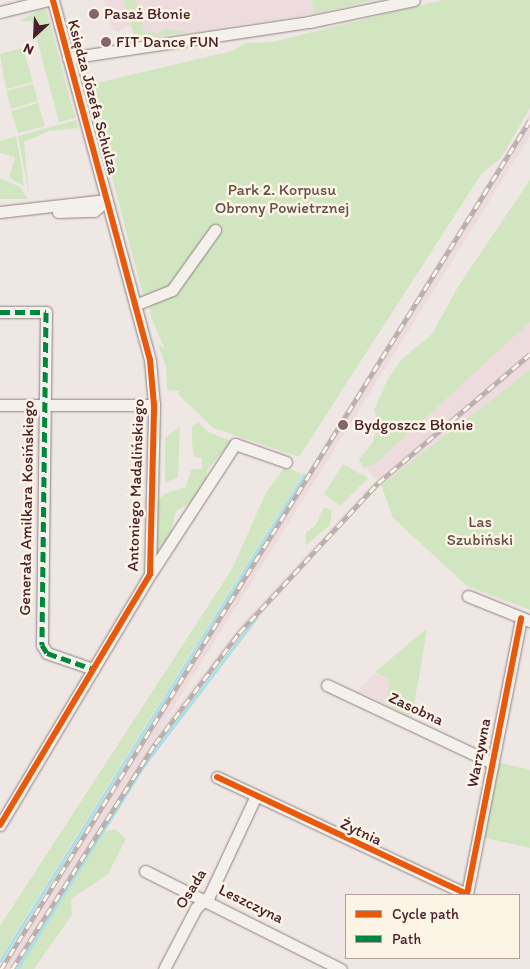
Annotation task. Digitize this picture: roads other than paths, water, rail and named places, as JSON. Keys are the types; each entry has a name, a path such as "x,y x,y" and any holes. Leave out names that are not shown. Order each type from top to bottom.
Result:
{"street":[{"path":"0,12 48,0"},
{"name":"Księdza Józefa Schulza","path":"53,0 106,200"},
{"path":"68,58 308,22 414,0"},
{"path":"0,212 47,210 87,212 106,200"},
{"name":"Antoniego Madalińskiego","path":"106,200 150,360 154,405 150,574"},
{"path":"135,305 172,290 214,230"},
{"name":"Generała Amilkara Kosińskiego","path":"0,312 46,312 42,645 47,653 93,669"},
{"path":"0,404 154,405"},
{"name":"Antoniego Madalińskiego","path":"0,825 150,574 235,444 286,462"},
{"path":"468,596 526,619"},
{"name":"Warzywna","path":"467,894 491,762 526,619"},
{"name":"Zasobna","path":"327,685 491,762"},
{"name":"Żytnia","path":"217,777 255,798 467,894"},
{"name":"Osada","path":"164,969 204,900 255,798"},
{"name":"Leszczyna","path":"145,871 341,969"}],"waterway":[{"path":"0,961 304,475"},
{"path":"17,969 144,765 256,618"}],"railway":[{"path":"1,969 530,120"},
{"path":"12,969 155,744 239,633 378,483 530,354"}],"place":[{"name":"Pasaż Błonie","path":"94,14"},
{"name":"FIT Dance FUN","path":"106,42"},
{"name":"Bydgoszcz Błonie","path":"343,425"}],"park label":[{"name":"Park 2. Korpusu Obrony Powietrznej","path":"282,199"},
{"name":"Las Szubiński","path":"480,531"}]}
